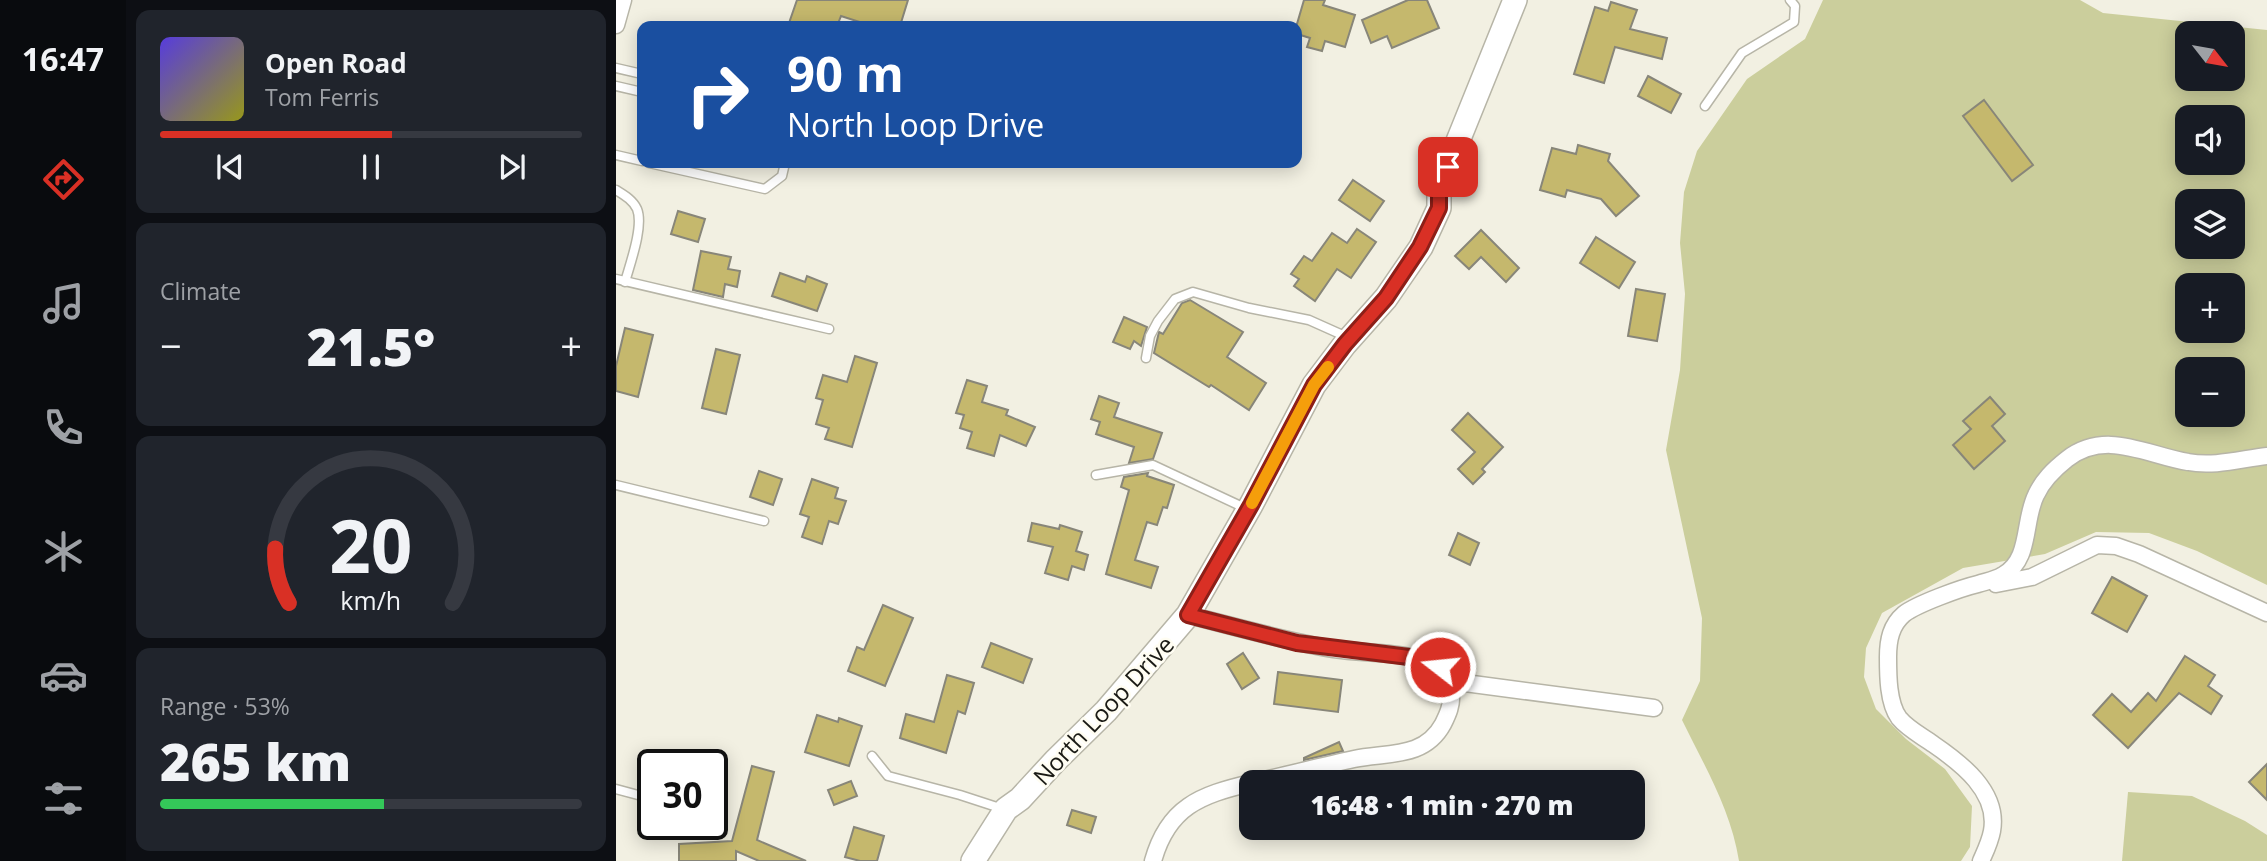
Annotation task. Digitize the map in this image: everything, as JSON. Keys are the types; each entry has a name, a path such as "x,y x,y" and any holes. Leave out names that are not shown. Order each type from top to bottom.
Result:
{"street":[{"path":"616,25 623,0"},
{"name":"North Loop Drive","path":"973,861 1006,810 1020,800 1106,711 1188,615 1314,385 1386,298 1420,247 1439,208 1439,188 1515,0"},
{"path":"1981,861 1992,833 1993,820 1983,791 1970,773 1954,758 1908,727 1893,705 1888,670 1890,634 1896,622 1906,612 2006,574 2016,564 2022,552 2028,514 2040,486 2052,471 2087,447 2115,445 2188,462 2211,464 2267,456"},
{"path":"1959,591 2032,577 2097,545 2116,546 2267,613"},
{"path":"1188,615 1297,643 1417,658 1440,667 1450,681 1449,713 1440,730 1415,751 1358,758 1308,770"},
{"path":"1450,681 1654,708"},
{"path":"1153,861 1158,841 1180,811 1219,791 1239,786"}],"lane":[{"path":"1705,106 1742,53 1794,22 1795,6 1790,0"},
{"path":"616,68 637,73"},
{"path":"616,86 637,91"},
{"path":"616,155 637,160"},
{"path":"671,168 765,189 782,176 784,168"},
{"path":"616,190 636,207 640,220 621,281 829,329"},
{"path":"1146,358 1150,336 1158,321 1175,299 1193,292 1249,308 1309,320 1350,339"},
{"path":"1096,475 1153,465 1248,509"},
{"path":"616,485 764,521"},
{"path":"872,756 888,776 1006,810"},
{"path":"616,789 637,795"}],"green space":[{"path":"1823,0 2080,0 2103,13 2180,21 2175,21 2175,91 2245,91 2245,28 2267,30 2267,585 2197,551 2149,533 2096,532 2045,554 1963,568 1882,613 1866,648 1864,677 1876,709 1906,739 1945,769 1972,806 1970,847 1961,861 1739,861 1723,806 1682,720 1700,681 1702,618 1666,450 1680,370 1685,294 1680,243 1684,192 1697,151 1747,79 1805,39"},
{"path":"2128,792 2192,796 2245,821 2267,835 2267,861 2122,861"}],"building":[{"path":"797,0 908,0 902,21 856,21 841,16 839,21 790,21"},
{"path":"1304,0 1325,0 1323,5 1355,15 1345,47 1325,41 1322,51 1307,47 1310,38 1302,36 1302,21 1298,21"},
{"path":"1408,0 1427,0 1439,28 1392,48 1387,36 1371,43 1362,20"},
{"path":"1611,2 1637,10 1630,29 1667,38 1662,59 1615,47 1604,83 1574,74 1595,7 1608,11"},
{"path":"1648,76 1681,94 1671,113 1638,96"},
{"path":"1984,100 2033,165 2012,181 1963,116"},
{"path":"1578,145 1610,154 1608,161 1639,196 1616,216 1601,199 1567,190 1565,197 1540,190 1552,148 1576,154"},
{"path":"1353,180 1384,201 1370,221 1339,200"},
{"path":"678,211 705,219 698,242 671,234"},
{"path":"1357,229 1376,242 1351,278 1337,269 1315,301 1294,286 1299,279 1291,274 1304,256 1312,261 1332,233 1347,243"},
{"path":"1481,230 1519,268 1506,282 1481,257 1469,269 1455,256"},
{"path":"1596,237 1635,262 1619,288 1580,263"},
{"path":"701,251 731,257 728,269 740,271 737,287 725,284 723,297 693,290"},
{"path":"780,273 805,282 807,276 827,284 817,311 772,296"},
{"path":"1636,289 1665,294 1657,341 1628,336"},
{"path":"1190,300 1243,332 1227,357 1266,383 1249,410 1154,353 1159,332 1163,334 1182,303"},
{"path":"1124,317 1147,327 1141,346 1134,341 1130,349 1113,342"},
{"path":"625,328 653,335 638,397 616,391 616,366"},
{"path":"716,349 740,355 726,414 702,408"},
{"path":"855,356 877,363 852,447 825,439 829,428 816,424 823,400 816,398 823,375 847,382"},
{"path":"967,380 987,386 982,402 1008,410 1006,415 1035,427 1026,446 1000,435 994,456 967,448 972,432 960,428 964,415 956,413"},
{"path":"1099,396 1119,403 1114,417 1162,433 1153,459 1129,463 1134,447 1096,434 1100,422 1091,419"},
{"path":"1990,397 2005,414 1992,426 2005,441 1974,469 1953,445 1971,429 1963,421"},
{"path":"1468,413 1503,447 1482,469 1485,472 1473,484 1458,469 1475,452 1452,430"},
{"path":"759,471 782,479 773,505 750,497"},
{"path":"1148,473 1147,476 1174,485 1167,508 1163,507 1157,525 1147,522 1135,560 1158,567 1151,588 1106,574 1129,490 1121,487 1124,477"},
{"path":"812,479 838,488 835,498 846,501 838,524 829,521 822,544 802,537 809,517 800,514"},
{"path":"1032,523 1059,529 1060,525 1082,532 1076,551 1088,555 1084,570 1072,566 1068,580 1045,573 1053,547 1028,541"},
{"path":"1458,533 1479,543 1470,565 1449,555"},
{"path":"2112,577 2147,596 2127,632 2092,613"},
{"path":"883,605 913,618 885,686 848,671 857,647 864,650"},
{"path":"991,643 1032,659 1023,683 982,667"},
{"path":"1243,653 1259,678 1242,689 1227,664"},
{"path":"2185,656 2215,675 2208,686 2222,696 2211,714 2179,693 2128,748 2093,715 2112,694 2131,712 2148,693 2156,701"},
{"path":"1278,672 1342,680 1338,712 1274,704"},
{"path":"947,675 974,683 965,714 958,711 946,753 900,738 906,714 934,722"},
{"path":"817,715 838,722 839,718 862,726 849,766 805,752"},
{"path":"1339,742 1343,751 1304,760 1304,758"},
{"path":"2267,764 2267,800 2249,782"},
{"path":"752,766 774,772 757,840 806,861 759,861 736,851 736,861 679,861 679,844 732,841"},
{"path":"851,781 857,796 834,805 828,790"},
{"path":"1072,810 1096,817 1091,833 1067,825"},
{"path":"854,827 884,836 877,861 860,861 845,857"}],"slow traffic":[{"path":"1252,503 1314,385 1328,367"}],"route":[{"path":"1440,667 1417,658 1297,643 1188,615 1251,505 1314,385 1345,344 1386,298 1420,247 1439,208 1439,188 1448,167"}]}
